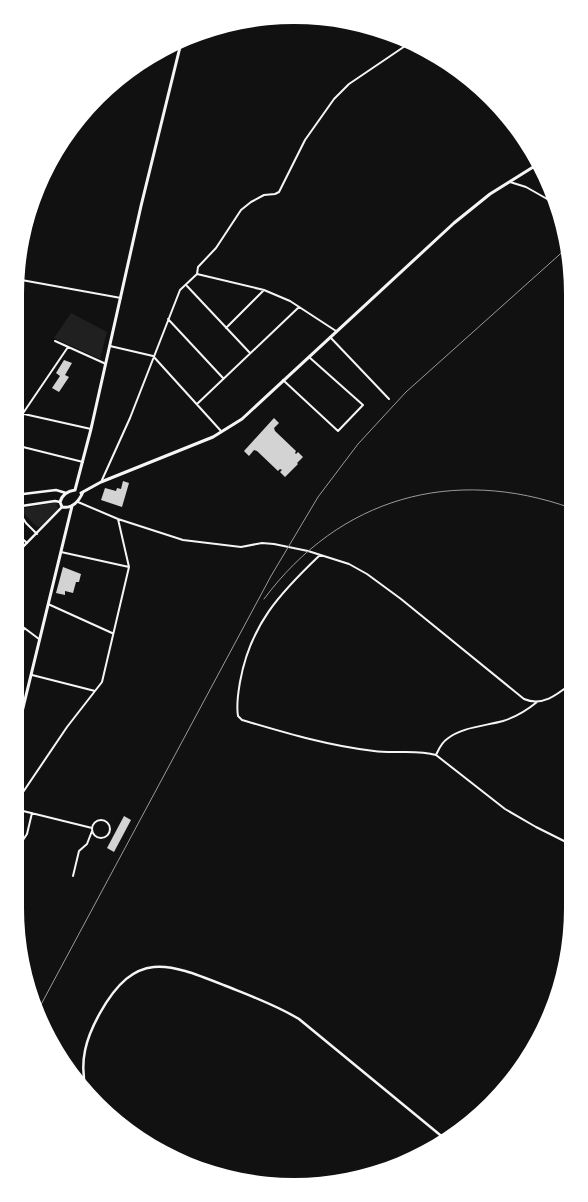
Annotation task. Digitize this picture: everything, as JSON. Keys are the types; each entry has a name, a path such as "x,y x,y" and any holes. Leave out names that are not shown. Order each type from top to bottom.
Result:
{"main road":[{"path":"75,490 91,429 141,206 179,49"},
{"path":"83,492 75,490 66,493 61,498 62,507 72,506 78,502 83,492 101,482 213,437 249,414 283,380 454,223 490,194 533,168"},
{"path":"24,704 72,506"}],"street":[{"path":"101,482 147,378 153,356 180,290 197,274 198,267 216,248 241,210 264,195 279,192 305,140 339,94 349,84 404,47"},
{"path":"510,182 526,187 547,199"},
{"path":"197,274 264,290 300,307 337,331"},
{"path":"24,280 121,298"},
{"path":"186,286 250,353"},
{"path":"226,328 264,290"},
{"path":"197,404 300,307"},
{"path":"168,319 224,378"},
{"path":"330,338 389,399"},
{"path":"54,341 106,364"},
{"path":"110,346 153,356 222,432"},
{"path":"68,347 24,414 91,429"},
{"path":"283,380 338,431 363,405 309,357"},
{"path":"24,447 83,462"},
{"path":"24,494 56,490 66,493"},
{"path":"24,506 60,502"},
{"path":"78,502 118,519 183,540 241,547 262,543 274,544 344,562 367,574 440,629 522,698 530,702 537,702 551,698 564,689"},
{"path":"24,546 62,507"},
{"path":"24,791 67,727 102,682 129,567 118,519"},
{"path":"24,520 37,534"},
{"path":"24,540 27,543"},
{"path":"61,552 129,567"},
{"path":"320,555 286,589 268,611 249,645 243,662 236,700 238,716 242,720 343,747 377,752 423,752 436,755 505,809 564,841"},
{"path":"48,604 113,634"},
{"path":"24,628 40,640"},
{"path":"31,675 95,691"},
{"path":"436,755 447,738 479,726 504,721 524,712 537,702"},
{"path":"24,811 92,830 98,838 104,838 109,835 111,829 108,823 100,820 94,822 92,830 87,844 79,851 72,876"},
{"path":"24,838 27,834 32,813"},
{"path":"84,1078 84,1054 88,1038 114,991 134,973 153,967 170,967 265,1002 292,1015 441,1135"}],"shaded area":[{"path":"71,313 107,332 100,359 54,338"},
{"path":"56,503 58,509 40,527 36,526 24,514 24,508"}],"building":[{"path":"64,360 72,363 65,375 69,377 59,392 52,388 60,376 56,373"},
{"path":"274,418 279,423 274,428 275,431 296,451 296,454 298,452 303,457 285,477 280,472 282,470 278,471 257,451 254,450 249,456 244,451"},
{"path":"123,481 129,483 122,507 101,500 105,488 116,491 117,488 121,489"},
{"path":"63,567 81,574 79,582 76,582 73,593 65,591 65,595 56,593"},
{"path":"124,816 131,820 114,852 107,848"}],"railway":[{"path":"41,1004 271,576 318,497 358,444 406,392 561,253"},
{"path":"264,599 294,564 327,536 363,514 402,500 442,491 484,490 527,496 564,506"}]}
